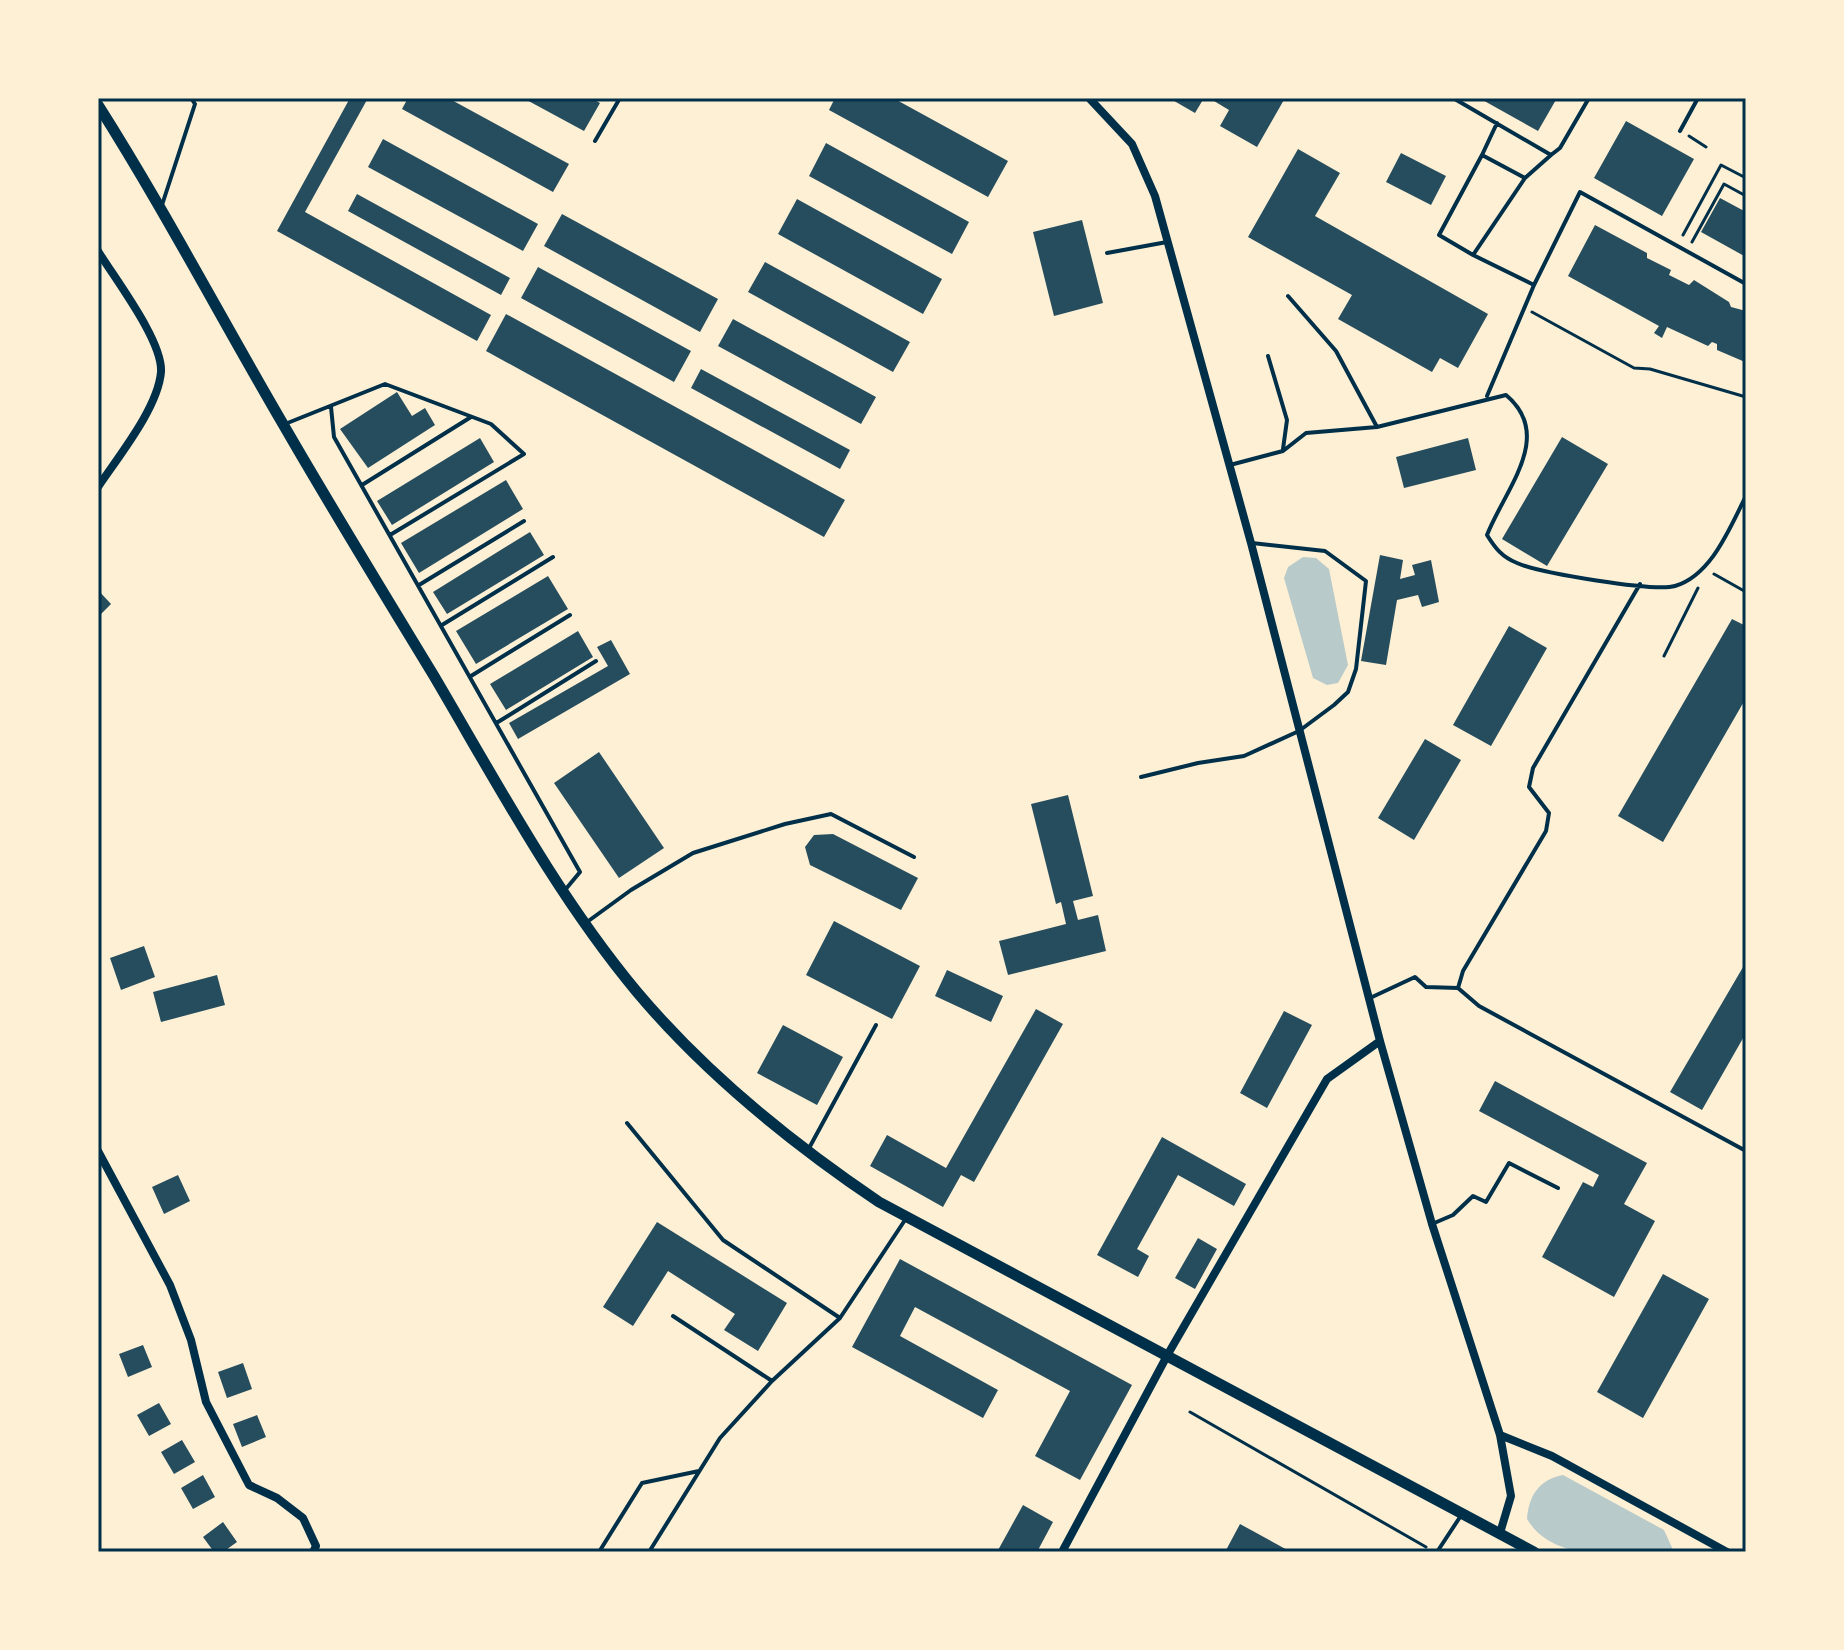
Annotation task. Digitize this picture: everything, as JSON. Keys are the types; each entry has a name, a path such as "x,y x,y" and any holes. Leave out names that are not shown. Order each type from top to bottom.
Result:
{"street":[{"path":"1089,98 1132,144 1155,196 1251,543 1380,1041 1432,1224 1500,1435 1511,1496 1500,1533"},
{"path":"98,105 161,207 283,425 564,891 638,992 698,1058 759,1114 807,1152 907,1218 1168,1354 1534,1552"},
{"path":"98,251 157,349 161,372 153,400 98,487"},
{"path":"1062,1552 1168,1354 1327,1079 1380,1041"},
{"path":"98,1151 170,1285 191,1340 206,1402 249,1485 277,1498 303,1518 316,1546 313,1552"},
{"path":"1500,1435 1552,1456 1727,1552"}],"lane":[{"path":"161,207 195,104 191,98"},
{"path":"595,141 620,98"},
{"path":"1453,98 1551,155"},
{"path":"1473,255 1525,178 1560,148 1589,98"},
{"path":"1680,131 1698,98"},
{"path":"1497,123 1439,235 1534,285"},
{"path":"1482,155 1525,178"},
{"path":"1487,398 1534,285 1580,192 1746,284"},
{"path":"1107,253 1167,242"},
{"path":"1288,296 1336,351 1377,427"},
{"path":"1268,356 1287,420 1283,451"},
{"path":"283,425 385,384 491,424 524,454 390,535"},
{"path":"1228,465 1283,451 1306,433 1377,427 1506,395 1522,408 1528,433 1527,453 1487,535 1497,551 1518,564 1554,573 1640,584 1675,586 1703,569 1746,496"},
{"path":"331,407 334,437 498,722 580,872 564,891"},
{"path":"362,485 471,417"},
{"path":"419,585 524,521"},
{"path":"1141,777 1244,756 1299,731 1348,692 1356,669 1366,581 1325,551 1251,543"},
{"path":"442,625 553,557"},
{"path":"1458,988 1463,971 1546,831 1549,813 1529,787 1533,768 1640,584"},
{"path":"471,676 570,615"},
{"path":"498,722 596,661"},
{"path":"585,923 631,890 693,853 785,824 831,814 914,857"},
{"path":"1369,998 1415,977 1426,987 1458,988 1479,1006 1746,1151"},
{"path":"807,1152 876,1025"},
{"path":"627,1123 723,1240 840,1318"},
{"path":"1432,1224 1453,1215 1473,1196 1486,1202 1509,1163 1558,1188"},
{"path":"649,1552 720,1438 772,1381 840,1318 907,1218"},
{"path":"673,1316 772,1381"},
{"path":"599,1552 642,1483 699,1471"},
{"path":"1436,1552 1463,1513"}],"path":[{"path":"1680,131 1706,147"},
{"path":"1702,251 1681,238 1721,165 1746,178"},
{"path":"1691,244 1724,184 1746,196"},
{"path":"1529,310 1634,368 1650,369 1746,397"},
{"path":"1707,570 1744,590 1746,581"},
{"path":"1664,656 1700,585"},
{"path":"1190,1412 1436,1552"}],"shaded area":[{"path":"1303,557 1316,558 1329,569 1348,665 1338,683 1327,685 1313,678 1284,578 1288,567"},
{"path":"1563,1475 1664,1530 1674,1552 1593,1553 1555,1544 1539,1534 1527,1519 1530,1503 1542,1485"}],"building":[{"path":"350,98 368,98 305,212 491,315 477,341 277,231"},
{"path":"408,98 448,98 569,164 553,192 402,109"},
{"path":"523,98 591,98 600,103 584,131"},
{"path":"835,98 893,98 1008,161 988,197 829,110"},
{"path":"1169,98 1204,98 1195,113"},
{"path":"1209,98 1285,98 1257,147 1220,126 1229,110"},
{"path":"1479,98 1557,98 1538,131"},
{"path":"1626,121 1694,159 1662,216 1594,178"},
{"path":"383,139 538,224 523,251 368,167"},
{"path":"826,143 969,222 952,254 809,176"},
{"path":"1298,149 1340,173 1315,216 1488,314 1458,368 1440,358 1432,372 1338,319 1352,295 1248,237"},
{"path":"1401,153 1446,176 1431,205 1386,182"},
{"path":"357,194 510,278 501,295 348,211"},
{"path":"1720,198 1746,212 1746,257 1701,232"},
{"path":"797,199 942,279 923,314 778,234"},
{"path":"562,214 718,299 700,332 544,246"},
{"path":"1082,220 1103,303 1054,316 1033,232"},
{"path":"1595,225 1647,253 1647,258 1671,270 1669,275 1689,285 1694,280 1729,302 1731,307 1746,311 1745,362 1717,350 1717,344 1712,342 1708,346 1667,327 1662,338 1654,333 1659,326 1568,276"},
{"path":"765,262 910,342 893,372 748,292"},
{"path":"538,267 691,351 674,382 521,298"},
{"path":"506,314 845,500 824,537 486,351"},
{"path":"733,319 876,397 861,424 718,346"},
{"path":"701,369 850,450 840,469 691,388"},
{"path":"397,392 412,416 425,408 435,425 368,468 340,429"},
{"path":"1562,437 1608,464 1547,566 1502,539"},
{"path":"480,438 494,462 392,525 377,501"},
{"path":"1468,438 1476,470 1404,488 1396,457"},
{"path":"506,480 523,509 419,573 401,543"},
{"path":"530,532 544,555 447,614 433,592"},
{"path":"1380,555 1403,560 1400,579 1415,575 1412,565 1431,560 1439,602 1422,607 1418,595 1397,600 1386,665 1361,661"},
{"path":"548,576 568,609 476,664 456,631"},
{"path":"98,590 111,604 98,617"},
{"path":"1732,619 1746,626 1746,698 1663,842 1618,816"},
{"path":"1509,626 1547,648 1491,746 1453,725"},
{"path":"578,631 593,657 506,710 490,684"},
{"path":"611,640 630,674 518,739 509,723 608,666 597,647"},
{"path":"1425,739 1461,760 1414,840 1378,818"},
{"path":"599,752 664,848 619,878 554,783"},
{"path":"1068,795 1093,896 1073,901 1078,920 1098,915 1106,951 1008,975 999,941 1066,924 1061,902 1056,904 1031,804"},
{"path":"833,834 918,878 901,910 810,865 805,847 814,835"},
{"path":"834,921 920,966 892,1019 806,975"},
{"path":"144,946 155,977 121,990 110,958"},
{"path":"1746,962 1746,1033 1702,1110 1670,1092"},
{"path":"947,970 1003,996 991,1022 935,996"},
{"path":"217,975 225,1005 161,1022 153,992"},
{"path":"1036,1009 1063,1024 974,1182 961,1175 943,1207 870,1166 887,1135 946,1168"},
{"path":"1284,1011 1312,1025 1267,1108 1240,1093"},
{"path":"783,1025 843,1057 817,1105 757,1073"},
{"path":"1495,1081 1647,1163 1624,1204 1655,1221 1614,1297 1542,1257 1583,1182 1593,1187 1599,1175 1479,1111"},
{"path":"1162,1137 1246,1184 1234,1206 1178,1175 1137,1249 1149,1256 1138,1277 1097,1255"},
{"path":"178,1175 190,1201 164,1214 152,1187"},
{"path":"657,1222 787,1303 758,1351 724,1330 735,1314 668,1271 633,1326 603,1307"},
{"path":"1198,1238 1217,1249 1195,1289 1175,1278"},
{"path":"900,1259 1132,1385 1080,1480 1035,1456 1070,1391 915,1307 900,1336 998,1390 983,1418 852,1347"},
{"path":"1663,1274 1709,1299 1643,1418 1597,1392"},
{"path":"143,1345 152,1367 128,1377 119,1354"},
{"path":"243,1363 252,1389 227,1398 218,1372"},
{"path":"159,1403 171,1424 149,1436 137,1415"},
{"path":"257,1415 266,1437 242,1447 233,1424"},
{"path":"182,1440 195,1462 174,1474 161,1452"},
{"path":"203,1475 215,1497 193,1509 181,1488"},
{"path":"1023,1505 1053,1522 1037,1552 997,1552"},
{"path":"223,1522 237,1542 223,1552 214,1552 203,1537"},
{"path":"1240,1524 1291,1552 1225,1552"}]}
